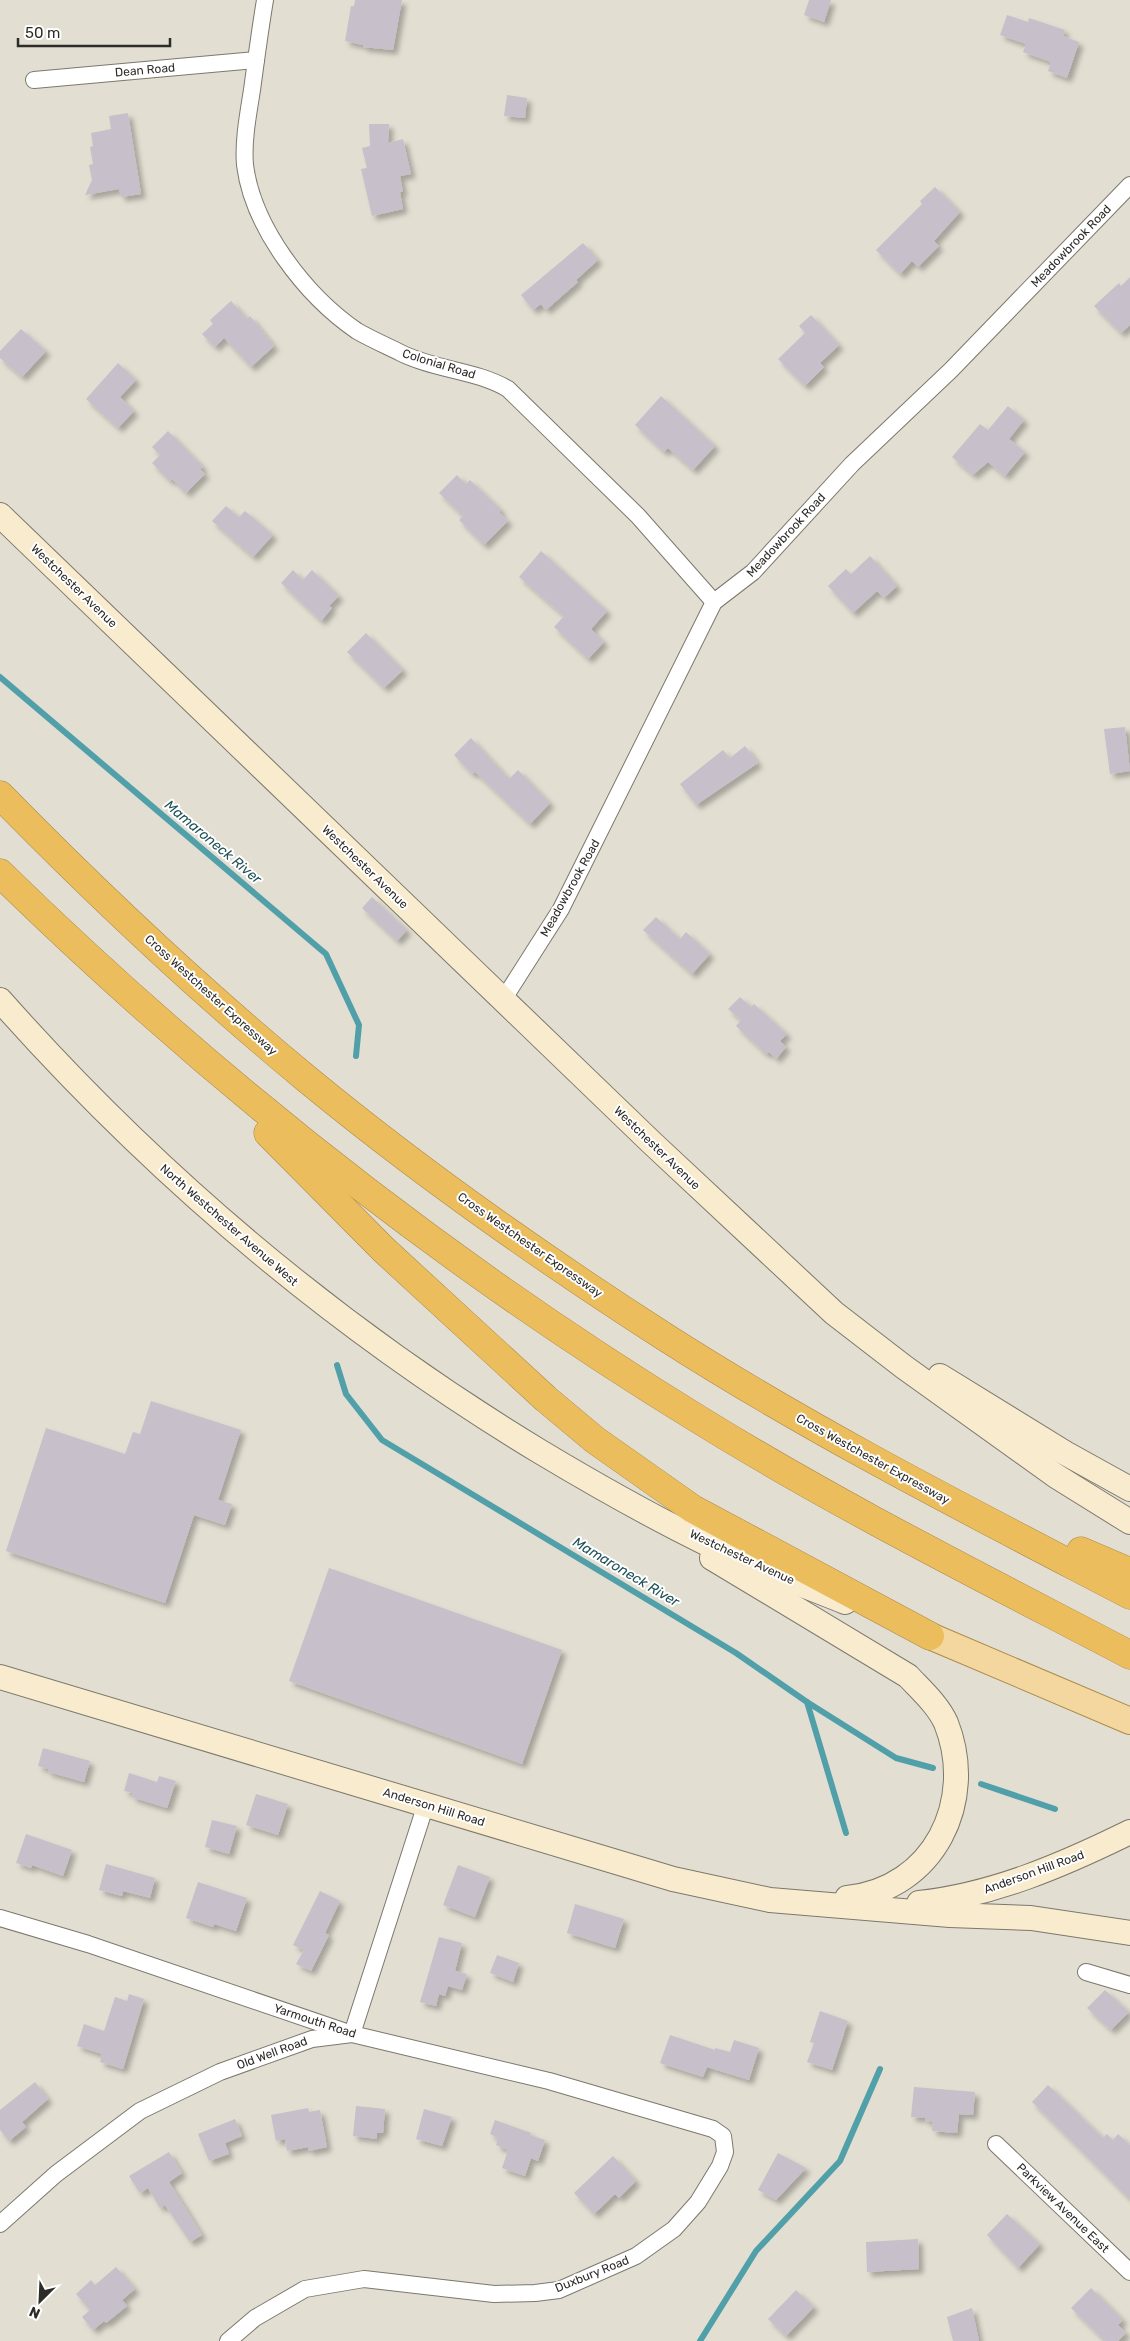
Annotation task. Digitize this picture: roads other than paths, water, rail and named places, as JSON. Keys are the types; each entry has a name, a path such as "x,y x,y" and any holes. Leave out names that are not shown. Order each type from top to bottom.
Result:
{"highway":[{"name":"Cross Westchester Expressway","path":"0,795 91,885 204,990 310,1081 424,1170 543,1255 667,1339 792,1414 917,1484 1130,1595"},
{"path":"0,873 162,1025 384,1250 546,1399 595,1440 693,1509 930,1636"},
{"path":"162,1025 275,1120 393,1212 591,1351 700,1420 825,1494 1130,1655"},
{"path":"917,1484 1130,1572"}],"main road":[{"name":"Westchester Avenue","path":"0,515 732,1218"},
{"name":"North Westchester Avenue West","path":"0,1000 89,1096 225,1223 312,1297 378,1345"},
{"path":"732,1218 879,1332 940,1375 1065,1452 1130,1489"},
{"path":"732,1218 834,1313 904,1367 1056,1476 1130,1522"},
{"name":"Westchester Avenue","path":"378,1345 466,1407 625,1501 756,1566 930,1636 1130,1721"},
{"path":"625,1501 740,1576 908,1676 931,1700 945,1722 957,1766 956,1785 954,1804 946,1827 932,1849 917,1868 904,1879 878,1892 854,1898 803,1903"},
{"name":"Anderson Hill Road","path":"0,1677 673,1878 770,1900 950,1915 1031,1918 1130,1933"},
{"name":"Anderson Hill Road","path":"875,1908 938,1901 988,1890 1032,1875 1130,1832"}],"street":[{"name":"Colonial Road","path":"264,0 246,127 245,165 252,195 266,228 291,267 314,295 357,330 404,355 454,371 492,380 508,389 638,516 714,602"},
{"name":"Dean Road","path":"34,80 256,60"},
{"name":"Meadowbrook Road","path":"503,1000 561,910 714,602 753,572 852,464 951,370 1130,185"},
{"path":"352,2034 426,1804"},
{"name":"Yarmouth Road","path":"0,1918 88,1944 352,2034 549,2082 635,2106"},
{"path":"1086,1972 1130,1985"},
{"name":"Old Well Road","path":"0,2224 56,2174 140,2111 220,2072 239,2065 312,2039 352,2034"},
{"name":"Duxbury Road","path":"228,2341 254,2318 305,2289 364,2279 494,2294 535,2293 559,2290 636,2256 674,2229 698,2202 720,2166 725,2152 723,2136 713,2128 635,2106"},
{"name":"Parkview Avenue East","path":"996,2144 1130,2272"}],"waterway":[{"name":"Mamaroneck River","path":"0,677 326,954 359,1025 356,1056"},
{"name":"Mamaroneck River","path":"337,1365 346,1394 382,1440 736,1653 807,1702 896,1758 933,1768"},
{"path":"807,1702 846,1833"},
{"name":"Mamaroneck River","path":"981,1784 1055,1809"},
{"path":"700,2341 756,2251 840,2161 880,2069"}]}
